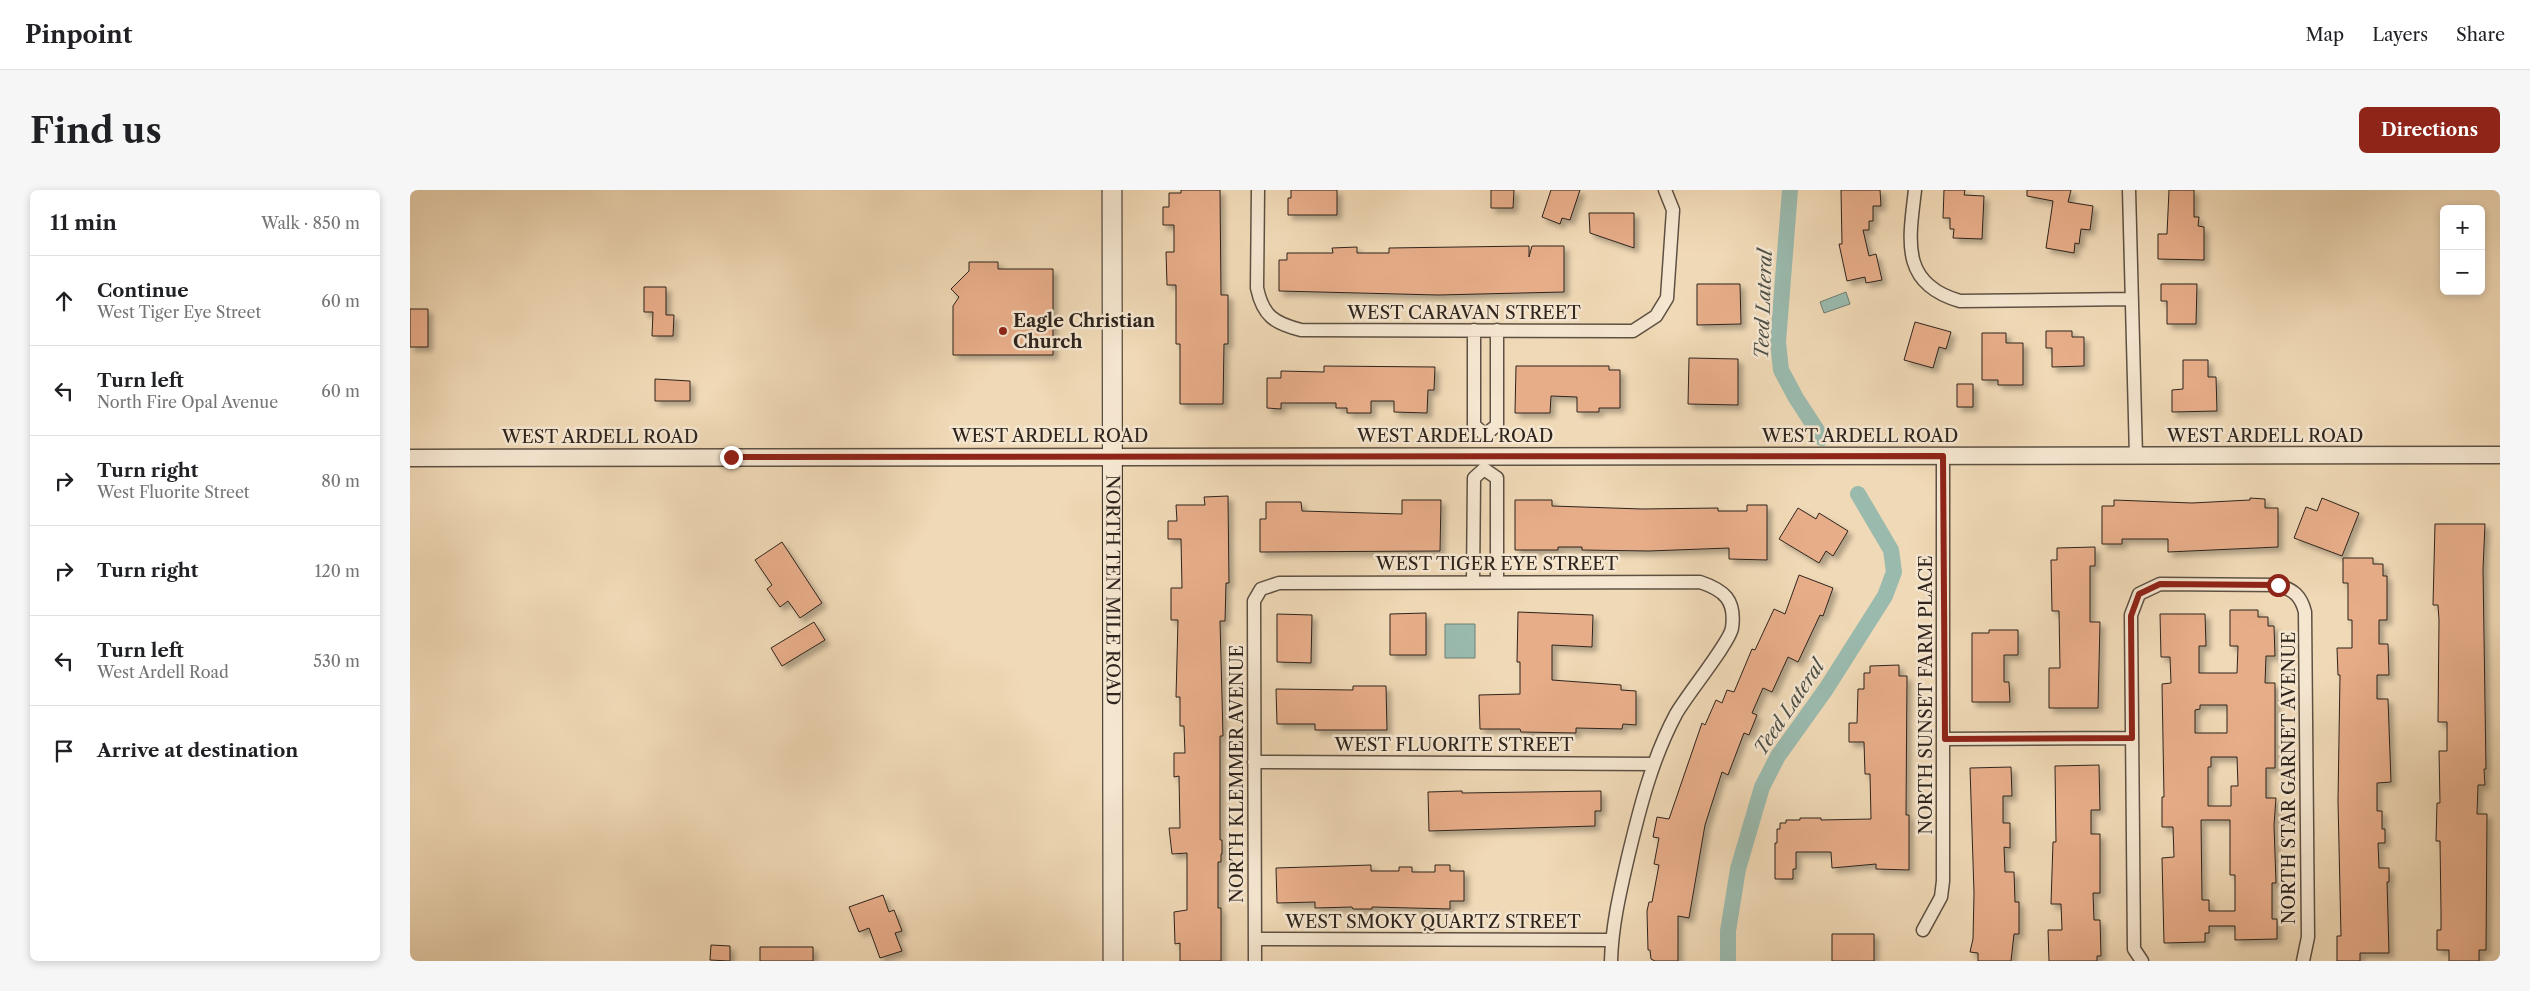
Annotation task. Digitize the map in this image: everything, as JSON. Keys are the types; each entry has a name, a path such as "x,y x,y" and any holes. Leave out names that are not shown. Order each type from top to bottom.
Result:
{"main road":[{"name":"NORTH TEN MILE ROAD","path":"1112,190 1113,961"}],"street":[{"name":"WEST CARAVAN STREET","path":"1258,190 1257,288 1260,303 1270,318 1285,326 1302,330 1633,331 1656,316 1668,298 1673,210 1666,190"},
{"path":"1915,190 1910,242 1913,264 1925,283 1941,296 1960,301 2132,298"},
{"path":"2129,190 2136,456"},
{"path":"1473,582 1474,478 1484,462 1484,435 1474,425 1474,330"},
{"path":"1484,435 1497,425 1497,330"},
{"name":"WEST ARDELL ROAD","path":"410,458 1112,456 1484,462 1943,456 2500,455"},
{"name":"NORTH SUNSET FARM PLACE","path":"1923,930 1941,897 1943,881 1945,739 1943,456"},
{"path":"1484,462 1497,478 1497,581"},
{"name":"WEST TIGER EYE STREET","path":"1261,589 1278,583 1497,581 1700,582 1719,588 1729,599 1732,630 1677,713 1654,764"},
{"name":"NORTH STAR GARNET AVENUE","path":"2132,738 2131,616 2139,594 2160,584 2268,585 2290,589 2298,595 2305,612 2308,937 2303,961"},
{"name":"NORTH KLEMMER AVENUE","path":"1255,961 1254,601 1261,589"},
{"path":"1945,739 2132,738 2134,949 2142,961"},
{"name":"WEST FLUORITE STREET","path":"1254,762 1654,764"},
{"path":"1611,961 1615,914 1641,802 1654,764"},
{"name":"WEST SMOKY QUARTZ STREET","path":"1255,939 1612,940"}],"shaded area":[{"path":"1846,292 1850,304 1824,313 1820,302"},
{"path":"1445,624 1475,624 1475,658 1445,658"}],"building":[{"path":"1181,190 1220,190 1221,295 1228,295 1228,344 1224,344 1223,404 1180,404 1180,344 1176,344 1176,285 1167,285 1166,252 1174,252 1174,225 1163,225 1163,207 1169,207 1169,193 1181,193"},
{"path":"1291,190 1337,190 1337,215 1288,215 1288,198 1291,198"},
{"path":"1491,190 1514,190 1513,208 1491,208"},
{"path":"1551,190 1580,190 1570,220 1562,218 1560,224 1542,217"},
{"path":"1841,190 1880,190 1881,206 1873,206 1873,221 1869,221 1869,230 1863,230 1869,256 1876,254 1882,280 1866,283 1865,277 1847,281 1839,244 1842,244"},
{"path":"1944,190 1965,190 1964,195 1984,196 1982,239 1953,238 1954,229 1950,229 1950,218 1943,218"},
{"path":"2027,190 2071,190 2068,202 2093,206 2090,230 2081,229 2079,244 2075,243 2074,253 2046,248 2053,201 2027,196"},
{"path":"2169,190 2194,190 2194,217 2199,217 2198,226 2204,227 2204,260 2158,259 2158,234 2167,234"},
{"path":"1589,213 1634,213 1634,248 1590,233"},
{"path":"1529,246 1529,257 1532,246 1564,246 1564,292 1438,295 1279,291 1279,260 1287,260 1287,253 1333,253 1332,248 1357,247 1357,253 1389,253 1389,248"},
{"name":"Eagle Christian Church","path":"969,262 998,262 998,269 1053,269 1053,355 953,355 953,306 959,297 951,289 969,271"},
{"path":"1697,284 1740,284 1741,324 1697,325"},
{"path":"2161,284 2197,284 2196,324 2167,324 2167,301 2161,301"},
{"path":"644,287 666,287 666,315 674,315 673,336 652,336 653,312 644,312"},
{"path":"410,309 428,309 428,347 410,347"},
{"path":"1915,322 1951,332 1946,349 1939,347 1933,368 1904,360"},
{"path":"2046,331 2072,331 2072,337 2084,337 2084,366 2052,367 2052,348 2046,348"},
{"path":"1982,333 2006,333 2006,343 2023,343 2023,385 1998,385 1998,380 1982,380"},
{"path":"1689,358 1738,359 1738,405 1688,404"},
{"path":"2183,360 2208,360 2208,377 2216,377 2217,411 2172,412 2172,390 2183,389"},
{"path":"1324,366 1435,367 1434,390 1428,390 1427,413 1394,412 1394,401 1371,401 1371,413 1347,413 1347,408 1336,408 1336,403 1281,403 1281,409 1267,408 1267,378 1281,378 1281,371 1324,372"},
{"path":"1516,366 1609,366 1609,370 1620,370 1620,408 1599,408 1599,412 1577,412 1577,397 1551,396 1550,413 1515,413"},
{"path":"655,379 690,381 690,401 655,401"},
{"path":"1957,384 1973,384 1973,407 1957,407"},
{"path":"1228,496 1229,583 1226,583 1225,621 1220,621 1223,736 1220,736 1220,840 1222,840 1222,854 1221,862 1218,862 1218,908 1221,908 1221,961 1180,961 1180,943 1175,944 1174,912 1187,910 1187,853 1172,854 1169,828 1180,828 1179,776 1174,777 1174,753 1185,753 1184,726 1180,726 1180,697 1176,697 1178,620 1171,620 1171,588 1182,588 1181,539 1168,539 1168,521 1177,521 1176,505 1205,505 1204,497"},
{"path":"2250,498 2265,499 2265,508 2278,508 2278,547 2168,552 2168,539 2122,539 2122,544 2102,544 2102,506 2114,506 2114,500 2192,503 2250,500"},
{"path":"2322,498 2359,513 2342,556 2294,538 2306,507 2317,511"},
{"path":"1402,500 1441,500 1440,551 1260,552 1260,519 1266,519 1266,502 1301,502 1302,511 1402,514"},
{"path":"1515,500 1552,500 1552,506 1642,509 1718,508 1718,511 1747,511 1747,505 1767,505 1767,560 1729,559 1729,548 1649,551 1582,550 1582,547 1558,547 1558,550 1515,550"},
{"path":"1798,508 1816,519 1819,513 1848,531 1833,556 1826,551 1819,563 1779,539"},
{"path":"2435,524 2485,524 2483,569 2486,769 2484,769 2485,785 2478,785 2477,814 2487,814 2486,950 2479,950 2479,961 2449,961 2449,950 2437,950 2437,930 2441,930 2440,841 2436,841 2437,803 2440,803 2439,751 2447,751 2447,722 2438,722 2439,620 2438,605 2433,605"},
{"path":"782,542 822,603 800,618 788,601 780,607 767,589 772,585 755,560"},
{"path":"2095,547 2095,566 2090,566 2090,622 2100,622 2098,708 2049,708 2049,668 2060,668 2059,611 2052,611 2051,560 2057,560 2057,548"},
{"path":"2343,558 2373,558 2373,564 2383,564 2383,576 2387,576 2387,620 2379,620 2379,644 2388,644 2389,675 2377,675 2377,699 2388,699 2391,782 2377,783 2377,811 2382,811 2382,829 2385,829 2385,843 2378,843 2379,868 2389,868 2389,882 2387,882 2389,953 2360,953 2360,961 2337,961 2337,936 2341,936 2338,801 2340,675 2338,675 2337,648 2352,648 2352,620 2348,620 2348,583 2343,583"},
{"path":"1799,575 1833,588 1823,616 1820,615 1798,662 1788,657 1772,692 1763,688 1752,713 1757,715 1749,735 1744,733 1728,775 1722,772 1705,825 1689,918 1678,916 1678,961 1655,961 1651,959 1650,950 1648,950 1647,911 1649,902 1652,902 1659,865 1654,864 1659,838 1653,837 1657,817 1669,819 1702,723 1705,725 1716,700 1722,703 1727,690 1734,692 1752,649 1755,650 1774,609 1785,614"},
{"path":"2230,610 2258,610 2258,617 2268,617 2268,626 2274,626 2275,656 2266,656 2265,683 2275,683 2275,768 2266,768 2266,798 2276,798 2274,825 2276,883 2272,883 2272,919 2277,919 2277,939 2235,940 2235,926 2209,926 2209,933 2205,933 2205,942 2164,943 2162,858 2174,857 2173,827 2162,827 2162,797 2164,797 2162,684 2171,683 2170,657 2161,657 2160,614 2205,614 2206,646 2199,646 2199,673 2237,673 2238,646 2230,646","holes":["2200,705 2227,705 2227,733 2195,733 2195,710 2200,709","2211,757 2237,757 2238,786 2231,786 2231,806 2208,806 2208,767 2211,767","2201,820 2230,820 2230,875 2235,875 2235,911 2209,911 2209,900 2202,900"]},
{"path":"1518,612 1593,615 1592,647 1552,645 1552,680 1621,685 1621,690 1636,691 1636,725 1623,724 1622,729 1576,728 1576,733 1521,732 1520,729 1480,729 1479,695 1520,694 1520,662 1517,662"},
{"path":"1426,613 1426,655 1390,655 1390,614"},
{"path":"1277,614 1312,615 1311,663 1277,662"},
{"path":"814,622 825,640 782,666 771,648"},
{"path":"1989,630 2018,630 2018,655 2004,655 2004,682 2009,682 2010,702 1972,702 1972,633 1989,633"},
{"path":"1899,665 1899,676 1907,676 1906,815 1909,815 1909,870 1876,869 1876,864 1832,868 1831,852 1796,852 1796,869 1793,869 1793,879 1775,879 1775,843 1777,843 1777,829 1780,829 1780,823 1786,823 1786,820 1800,820 1800,818 1821,818 1821,820 1871,819 1870,774 1865,774 1864,742 1849,742 1849,723 1857,723 1858,689 1864,689 1864,673 1870,673 1870,666"},
{"path":"1353,686 1386,686 1387,730 1315,730 1315,724 1277,724 1276,689 1353,690"},
{"path":"2099,765 2100,810 2091,810 2091,834 2100,834 2100,893 2093,893 2094,920 2100,920 2101,956 2097,956 2097,961 2049,961 2048,930 2062,930 2061,904 2051,904 2053,842 2056,842 2055,766"},
{"path":"2011,767 2012,796 2003,796 2003,823 2010,823 2010,848 2004,847 2005,872 2014,872 2015,902 2019,902 2019,934 2014,934 2011,961 1978,961 1978,953 1970,952 1973,939 1974,893 1970,768"},
{"path":"1462,791 1462,793 1601,791 1601,811 1595,811 1595,826 1429,831 1428,792"},
{"path":"1371,865 1371,871 1399,871 1399,867 1412,867 1412,872 1435,872 1435,865 1450,865 1450,871 1464,871 1464,901 1450,901 1450,909 1315,908 1315,902 1277,903 1276,868"},
{"path":"883,895 889,912 894,910 902,931 895,933 902,951 880,958 869,928 859,932 849,907"},
{"path":"1832,934 1874,934 1874,961 1832,961"},
{"path":"711,945 730,946 730,961 710,960"},
{"path":"760,947 813,947 813,961 760,961"}],"waterway":[{"name":"Teed Lateral","path":"1790,190 1778,342 1781,370 1796,398 1822,438"},
{"name":"Teed Lateral","path":"1728,961 1728,931 1738,869 1762,787 1778,756 1826,689 1885,596 1894,572 1891,550 1858,494"}],"place":[{"name":"Eagle Christian Church","path":"1003,331"}],"route":[{"path":"731,457 1943,456 1945,739 2132,738 2131,616 2139,594 2160,584 2278,585"}]}
